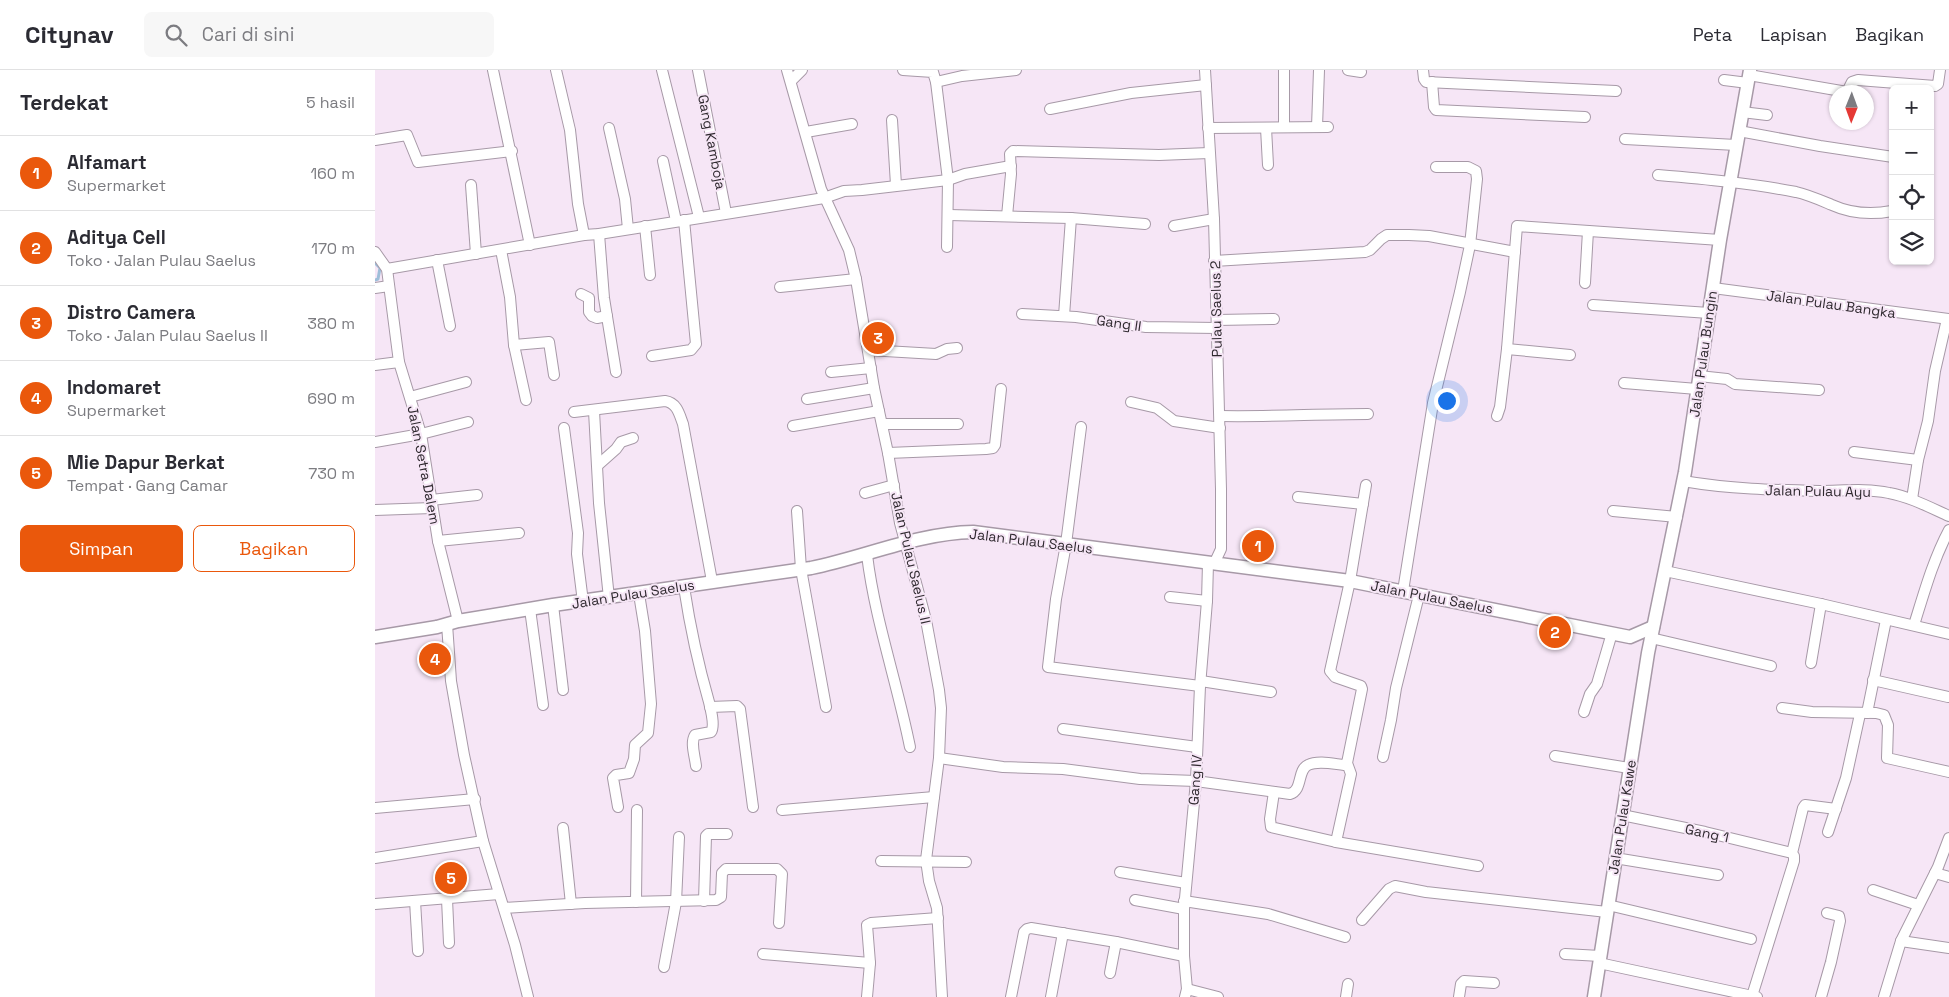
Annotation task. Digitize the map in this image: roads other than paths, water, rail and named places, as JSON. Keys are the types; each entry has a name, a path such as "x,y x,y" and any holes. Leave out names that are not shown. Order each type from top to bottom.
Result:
{"street":[{"path":"493,70 530,245"},
{"path":"556,70 570,130 578,204 584,235"},
{"path":"663,70 699,217"},
{"name":"Gang Kamboja","path":"698,70 726,213"},
{"name":"Jalan Pulau Saelus II","path":"787,70 824,198 844,235 849,250 856,279 874,388 888,452 900,523 926,620 939,690 941,708 939,758 926,860 938,918 942,997"},
{"path":"791,81 802,70"},
{"path":"903,70 933,72 936,82 948,180 949,215 947,247"},
{"path":"936,82 962,76 1010,70"},
{"name":"Pulau Saelus 2","path":"1205,70 1214,219 1220,416 1221,549 1230,566"},
{"path":"1284,70 1284,127"},
{"path":"1317,128 1319,70"},
{"path":"1348,70 1361,72"},
{"path":"1423,70 1425,81 1432,82 1616,91"},
{"path":"1724,80 1749,76 1847,92 1852,82 1858,80 1935,86 1938,84 1940,70"},
{"name":"Jalan Pulau Bungin","path":"1652,632 1677,517 1720,240 1749,76"},
{"path":"1432,82 1434,107 1436,110 1585,117"},
{"path":"1051,109 1131,93 1206,85"},
{"path":"1742,112 1767,115"},
{"path":"892,120 896,185"},
{"path":"805,132 852,124"},
{"path":"609,128 623,191 628,229"},
{"path":"1208,128 1328,128"},
{"path":"1266,128 1268,165"},
{"path":"1739,131 1820,146 1889,155"},
{"path":"375,140 408,136 418,162 511,151"},
{"path":"1625,139 1736,145"},
{"path":"1007,216 1011,166 1010,154 1013,151 1159,155 1209,153"},
{"path":"652,356 691,350 696,344 680,221 663,162"},
{"path":"387,269 584,235 824,198 844,190 862,190 948,180 965,174 1011,166"},
{"path":"1403,591 1433,403 1470,245 1477,179 1476,171 1468,167 1436,167"},
{"path":"1658,175 1731,181 1808,194 1831,205 1870,215 1889,212"},
{"path":"471,184 476,254"},
{"path":"949,215 1071,218 1145,224"},
{"path":"1064,316 1071,218"},
{"path":"1174,226 1214,219"},
{"path":"645,226 650,276"},
{"path":"1497,416 1500,407 1507,349 1517,226 1720,240"},
{"path":"1585,283 1588,231"},
{"path":"599,234 607,316 616,372"},
{"path":"1215,261 1365,252 1387,235 1429,236 1515,252"},
{"path":"501,250 510,297 515,345 526,400"},
{"name":"Jalan Setra Dalem","path":"375,252 387,269 399,362 421,434 452,623 452,690 483,841 504,908 525,997"},
{"path":"437,260 450,326"},
{"path":"780,287 856,279"},
{"path":"375,288 389,286"},
{"name":"Jalan Pulau Bangka","path":"1713,288 1948,319"},
{"path":"581,294 589,298 589,312 592,316 597,318 607,316"},
{"path":"1593,305 1709,312"},
{"name":"Gang II","path":"1022,314 1064,316 1146,327 1274,319"},
{"path":"1912,499 1918,460 1928,421 1935,371 1948,319"},
{"path":"515,345 549,342 554,374"},
{"path":"868,350 937,354 947,349 957,348"},
{"path":"1507,349 1569,355"},
{"path":"375,365 399,362"},
{"path":"831,372 871,368"},
{"path":"1624,383 1698,383 1727,379 1735,384 1819,390"},
{"path":"410,397 466,382"},
{"path":"807,399 874,388"},
{"path":"888,452 993,448 1001,389"},
{"path":"574,412 665,401 676,406 683,424 712,581"},
{"path":"1131,402 1157,408 1175,421 1219,428"},
{"path":"594,411 599,503 609,598"},
{"path":"793,426 879,411"},
{"path":"1220,416 1270,417 1334,413 1367,414"},
{"path":"375,442 421,434 467,422"},
{"path":"882,424 958,424"},
{"path":"1081,427 1066,544 1056,599 1049,668 1271,692"},
{"path":"564,428 578,533 577,554 583,602"},
{"path":"598,465 616,450 621,442 633,438"},
{"path":"1854,452 1918,460"},
{"name":"Jalan Pulau Ayu","path":"1683,482 1717,487 1761,490 1887,492 1912,499 1949,516"},
{"path":"865,493 894,485"},
{"path":"1336,842 1351,774 1347,763 1362,690 1361,686 1335,677 1331,671 1350,581 1366,485"},
{"path":"375,510 432,504 477,495"},
{"path":"1298,498 1363,504"},
{"path":"797,511 801,569 826,707"},
{"path":"1613,511 1677,517"},
{"path":"1914,625 1930,573 1949,530"},
{"name":"Jalan Pulau Saelus","path":"375,637 553,605 801,569 867,555 951,532 973,532 1350,581 1630,636"},
{"path":"438,541 519,533"},
{"name":"Pulau Saelus 2","path":"1211,564 1221,549"},
{"path":"867,555 873,595 901,700 910,747"},
{"name":"Gang IV","path":"1186,993 1184,905 1196,781 1200,683 1211,564"},
{"path":"1665,571 1821,604 1949,634"},
{"path":"684,587 694,647 710,707 713,732 695,735 692,740 696,766"},
{"path":"618,807 613,778 616,775 629,773 634,759 635,745 649,734 650,725 649,670 639,594"},
{"path":"1383,758 1396,688 1419,595"},
{"path":"1169,597 1207,601"},
{"path":"1811,663 1821,604"},
{"path":"553,605 563,690"},
{"path":"530,609 543,705"},
{"path":"1829,832 1873,680 1886,620"},
{"path":"1630,636 1652,632 1771,666"},
{"name":"Jalan Pulau Kawe","path":"1593,997 1652,632"},
{"path":"1584,712 1590,694 1597,684 1611,633"},
{"path":"1630,636 1648,653"},
{"path":"1873,680 1947,697"},
{"path":"710,707 737,706 741,708 753,807"},
{"path":"1782,708 1812,712 1884,715 1887,718 1887,758 1949,771"},
{"path":"1063,729 1197,747"},
{"path":"1555,756 1629,768"},
{"path":"939,758 1003,767 1063,769 1140,779 1196,781 1290,794 1294,793 1304,769 1309,764 1344,765 1347,763"},
{"path":"1274,792 1270,819 1271,827 1336,842 1478,866"},
{"path":"782,810 933,797"},
{"path":"375,808 475,800"},
{"path":"1565,954 1755,996 1794,861 1792,853 1800,816 1805,805 1836,809"},
{"path":"636,902 637,810"},
{"name":"Gang 1","path":"1622,816 1705,832 1792,853"},
{"path":"563,828 571,904"},
{"path":"704,901 707,836 708,834 727,834"},
{"path":"664,967 676,902 679,837"},
{"path":"1884,997 1901,941 1935,873 1949,838"},
{"path":"375,858 483,841"},
{"path":"1615,858 1718,875"},
{"path":"881,862 926,860 966,862"},
{"path":"504,908 716,900 721,897 722,873 725,869 777,868 783,874 779,922"},
{"path":"1120,872 1186,883"},
{"path":"1935,873 1949,877"},
{"path":"1361,920 1389,888 1395,886 1426,892 1607,909 1751,939"},
{"path":"1873,890 1918,905"},
{"path":"375,904 499,894"},
{"path":"447,899 449,943"},
{"path":"1135,900 1276,916 1345,937"},
{"path":"415,901 418,951"},
{"path":"1821,997 1831,962 1839,921 1839,916 1827,913"},
{"path":"867,997 870,963 867,925 871,923 938,918"},
{"path":"1011,997 1024,932 1031,928 1116,942 1184,956"},
{"path":"1051,997 1063,934"},
{"path":"1901,941 1949,948"},
{"path":"1111,973 1116,942"},
{"path":"763,954 870,963"},
{"path":"1459,997 1461,984 1464,981 1494,983"},
{"path":"1345,997 1348,984"},
{"path":"1186,993 1218,997"}],"waterway":[{"path":"375,263 380,268 378,279 375,280"}],"place":[{"name":"Distro Camera","path":"878,338"},
{"name":"Alfamart","path":"1258,546"},
{"name":"Aditya Cell","path":"1555,632"},
{"name":"Indomaret","path":"435,659"},
{"name":"Mie Dapur Berkat","path":"451,878"}]}
